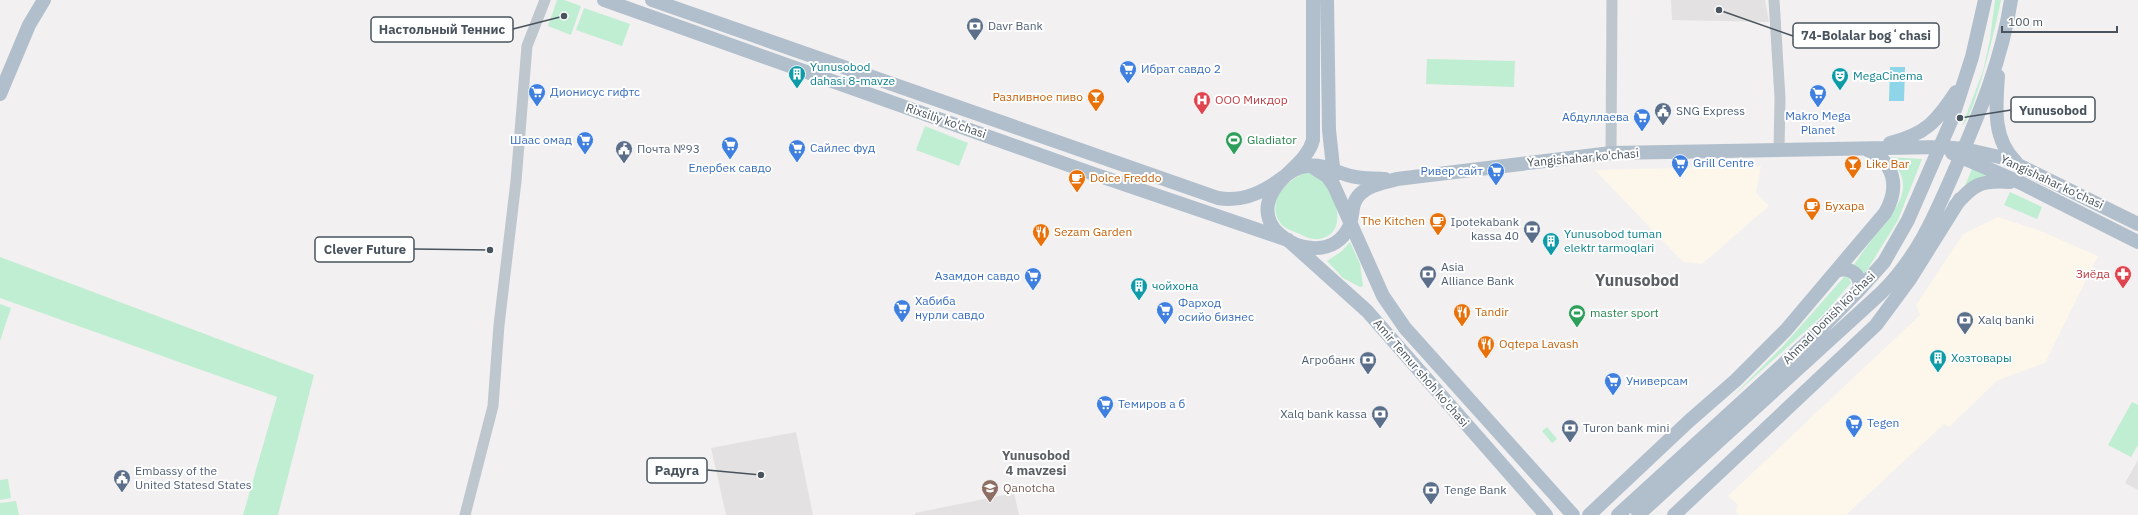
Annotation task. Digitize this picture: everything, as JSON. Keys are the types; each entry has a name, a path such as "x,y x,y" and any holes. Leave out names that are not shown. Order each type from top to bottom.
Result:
{"main road":[{"path":"0,94 29,25 44,0"},
{"name":"Rixsiliy ko'chasi","path":"604,0 1288,240"},
{"name":"Rixsiliy ko'chasi","path":"652,0 1208,195 1228,199 1251,196 1282,178"},
{"name":"Amir Temur shoh ko'chasi","path":"1313,0 1314,136 1307,154 1282,178 1271,194 1268,212 1273,228 1367,311 1542,512"},
{"name":"Amir Temur shoh ko'chasi","path":"1327,0 1329,130 1337,191"},
{"name":"Ahmad Donish ko'chasi","path":"1618,515 1813,337 1884,262 1899,237 1941,147 1966,76 1977,37 1985,0"},
{"name":"Ahmad Donish ko'chasi","path":"1638,515 1885,289 1911,259 1932,222 1984,104 2000,56 2011,0"},
{"path":"689,30 694,15"},
{"path":"2000,56 1997,128 2004,145 2018,163"},
{"path":"1866,149 1904,139 1923,131 1943,111 1966,76"},
{"path":"1866,149 1941,147 1962,153 2021,183"},
{"path":"1589,515 1689,421 1741,375 1786,330 1884,213 1894,193 1894,180 1888,168 1879,156 1866,149"},
{"name":"Yangishahar ko'chasi","path":"1351,222 1354,204 1360,194 1375,185 1397,179 1611,153 1866,149"},
{"name":"Yangishahar ko‘chasi","path":"1962,153 1991,154 2018,163 2138,224"},
{"name":"Amir Temur shoh ko'chasi","path":"1282,178 1302,166 1320,165 1333,169"},
{"name":"Amir Temur shoh ko'chasi","path":"1302,166 1312,167 1321,171 1330,180 1337,191 1383,296 1406,328 1573,515"},
{"name":"Yangishahar ko'chasi","path":"1333,169 1352,176 1397,179"},
{"path":"1138,188 1144,182 1143,173"},
{"path":"1876,325 1911,259 1960,199 1974,186 1981,183 2021,183"},
{"name":"Yangishahar ko‘chasi","path":"2021,183 2138,242"},
{"path":"1674,515 1876,325 1910,279 1960,199"},
{"name":"Amir Temur shoh ko'chasi","path":"1288,240 1311,249 1328,247 1342,237 1351,222"},
{"path":"1836,271 1847,269 1855,272 1860,281 1859,290"},
{"path":"1484,445 1484,439 1488,433 1500,434"}],"street":[{"path":"466,515 493,406 499,325 516,181 527,46 545,0"},
{"path":"1611,153 1612,0"},
{"path":"1774,0 1780,98 1779,150"},
{"name":"Ahmad Donish ko'chasi","path":"2007,21 2015,0"}],"shaded area":[{"path":"1671,0 1765,0 1769,22 1672,20"},
{"path":"1761,166 1756,193 1769,206 1702,264 1683,262 1595,170"},
{"path":"1998,217 2038,230 2098,256 2045,363 1998,380 1949,427 1944,424 1846,515 1739,515 1736,511 1738,505 1728,496 1920,315 1916,305 1963,234"},
{"path":"796,432 813,515 726,515 711,448"},
{"path":"2138,460 2138,490 2125,483"},
{"name":"Qanotcha","path":"1014,493 1019,515 915,515 915,513"}],"green space":[{"path":"557,0 564,0 581,6 571,35 548,26"},
{"path":"1995,0 2001,0 1990,46 1979,87 1973,105 1962,126 1983,71 1990,39"},
{"path":"584,8 630,24 622,46 576,30"},
{"path":"1427,59 1515,61 1514,87 1426,84"},
{"path":"925,126 968,143 959,166 916,150"},
{"path":"1886,157 1922,159 1898,220 1864,275 1853,266 1894,210 1902,192 1903,184 1901,175"},
{"path":"1973,169 1992,176 1964,188"},
{"path":"1311,172 1326,183 1330,189 1336,205 1337,213 1335,228 1330,234 1323,238 1317,239 1305,237 1283,226 1277,216 1275,207 1281,191 1287,184 1303,174"},
{"path":"2010,192 2042,207 2037,219 2004,205"},
{"path":"1350,242 1360,264 1363,286 1360,287 1343,278 1327,261 1342,251"},
{"path":"0,257 314,375 278,515 243,515 277,397 0,298"},
{"path":"1848,276 1851,283 1823,315 1730,399 1784,345 1844,277"},
{"path":"0,304 11,308 0,341"},
{"path":"2132,402 2138,405 2138,445 2131,457 2108,445"},
{"path":"1547,427 1557,439 1552,443 1542,431"},
{"path":"8,479 11,498 0,500 0,480"},
{"path":"16,501 19,515 0,515 0,503"}],"water":[{"path":"1890,67 1905,67 1904,101 1889,101"}],"place":[{"name":"74-Bolalar bogʻchasi","path":"1719,10"},
{"name":"Настольный Теннис","path":"564,16"},
{"name":"Davr Bank","path":"975,41"},
{"name":"Ибрат савдо 2","path":"1128,84"},
{"name":"Yunusobod dahasi 8-mavze","path":"797,89"},
{"name":"MegaCinema","path":"1840,91"},
{"name":"Дионисус гифтс","path":"537,107"},
{"name":"Makro Mega Planet","path":"1818,108"},
{"name":"Разливное пиво","path":"1096,112"},
{"name":"ООО Микдор","path":"1202,115"},
{"name":"Yunusobod","path":"1960,118"},
{"name":"SNG Express","path":"1663,126"},
{"name":"Абдуллаева","path":"1642,132"},
{"name":"Шаас омад","path":"585,155"},
{"name":"Gladiator","path":"1234,155"},
{"name":"Елербек савдо","path":"730,160"},
{"name":"Сайлес фуд","path":"797,163"},
{"name":"Почта №93","path":"624,164"},
{"name":"Grill Centre","path":"1680,178"},
{"name":"Like Bar","path":"1853,179"},
{"name":"Ривер сайт","path":"1496,186"},
{"name":"Dolce Freddo","path":"1077,193"},
{"name":"Бухара","path":"1812,221"},
{"name":"The Kitchen","path":"1438,236"},
{"name":"Ipotekabank kassa 40","path":"1532,244"},
{"name":"Sezam Garden","path":"1041,247"},
{"name":"Clever Future","path":"490,250"},
{"name":"Yunusobod tuman elektr tarmoqlari","path":"1551,256"},
{"name":"Asia Alliance Bank","path":"1428,289"},
{"name":"Зиёда","path":"2123,289"},
{"name":"Азамдон савдо","path":"1033,291"},
{"name":"чойхона","path":"1139,301"},
{"name":"Хабиба нурли савдо","path":"902,323"},
{"name":"Фарход осийо бизнес","path":"1165,325"},
{"name":"Tandir","path":"1462,327"},
{"name":"master sport","path":"1577,328"},
{"name":"Xalq banki","path":"1965,335"},
{"name":"Oqtepa Lavash","path":"1486,359"},
{"name":"Хозтовары","path":"1938,373"},
{"name":"Агробанк","path":"1368,375"},
{"name":"Универсам","path":"1613,396"},
{"name":"Темиров а б","path":"1105,419"},
{"name":"Xalq bank kassa","path":"1380,429"},
{"name":"Tegen","path":"1854,438"},
{"name":"Turon bank mini","path":"1570,443"},
{"name":"Радуга","path":"761,475"},
{"name":"Embassy of the United Statesd States","path":"122,493"},
{"name":"Qanotcha","path":"990,503"},
{"name":"Tenge Bank","path":"1431,505"}],"district":[{"name":"Yunusobod","path":"1637,280"},
{"name":"Yunusobod 4 mavzesi","path":"1036,462"}]}
